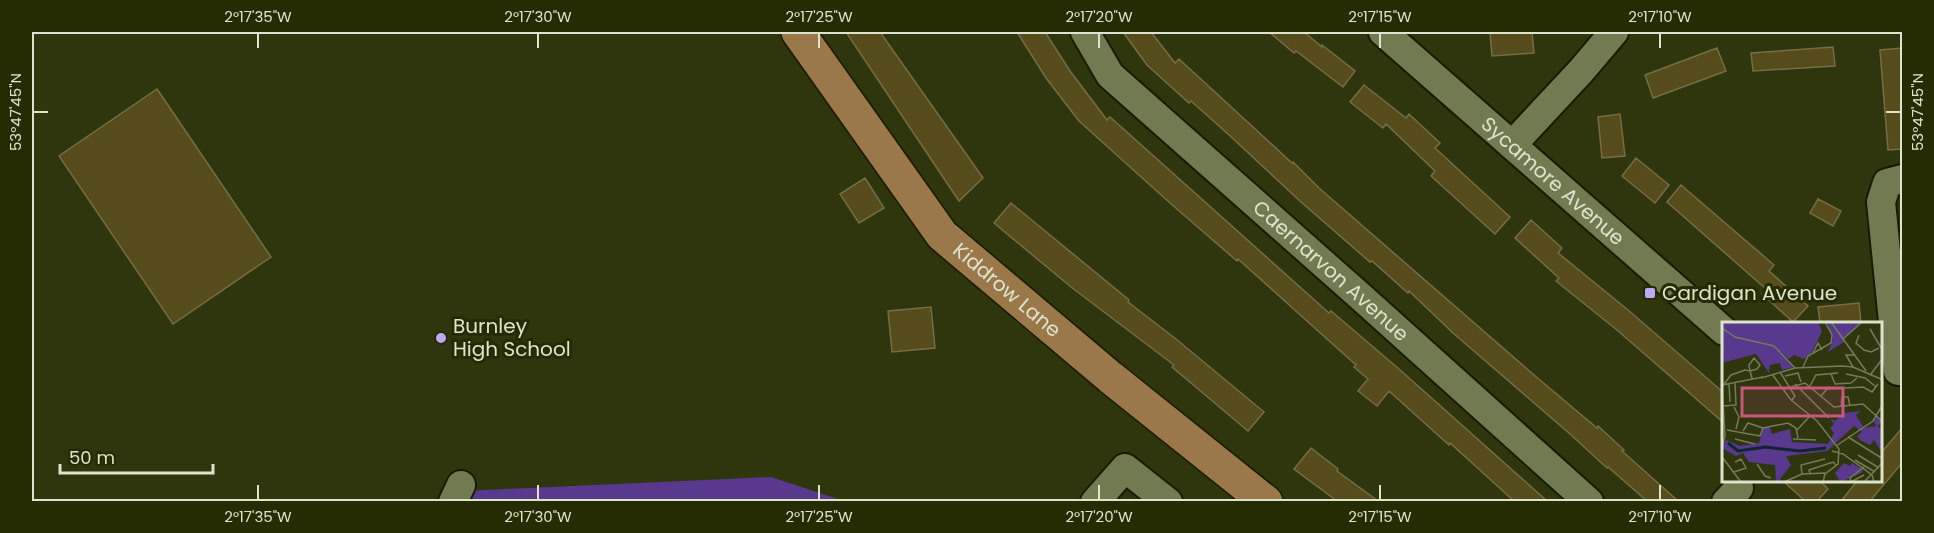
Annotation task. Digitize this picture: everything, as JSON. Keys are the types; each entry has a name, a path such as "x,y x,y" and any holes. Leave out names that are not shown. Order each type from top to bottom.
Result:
{"main road":[{"name":"Kiddrow Lane","path":"798,32 942,235 1110,377 1266,501"}],"street":[{"name":"Caernarvon Avenue","path":"1085,32 1110,75 1588,501"},
{"name":"Sycamore Avenue","path":"1383,32 1722,329"},
{"path":"1512,145 1614,32"},
{"path":"1894,371 1881,202 1887,183 1902,179"},
{"path":"1095,501 1125,468 1168,501"}],"shaded area":[{"path":"771,477 838,499 837,502 459,502 463,491"}],"building":[{"path":"846,32 880,32 983,178 959,201"},
{"path":"1017,32 1045,32 1070,71 1107,120 1110,117 1329,313 1331,311 1399,369 1547,501 1514,501 1389,391 1377,406 1358,391 1368,379 1354,367 1356,365 1079,121 1046,78"},
{"path":"1123,32 1151,32 1175,63 1179,59 1319,188 1534,375 1597,428 1598,426 1624,450 1622,451 1678,501 1647,501 1607,468 1453,333 1409,291 1408,293 1372,261 1370,262 1191,101 1189,103 1147,65"},
{"path":"1269,32 1304,32 1355,71 1343,87 1296,51 1294,53"},
{"path":"1490,32 1532,32 1534,53 1492,56"},
{"path":"1833,47 1835,66 1753,71 1751,53"},
{"path":"1717,48 1726,71 1653,98 1645,75"},
{"path":"1902,48 1902,149 1888,150 1880,50"},
{"path":"1364,85 1406,118 1409,114 1440,143 1435,148 1510,217 1495,234 1431,176 1435,171 1386,124 1383,128 1350,102"},
{"path":"157,89 271,257 173,324 59,156"},
{"path":"1620,114 1625,156 1602,158 1598,117"},
{"path":"1636,158 1669,185 1655,203 1622,176"},
{"path":"865,178 884,208 859,223 840,194"},
{"path":"1681,185 1774,265 1769,271 1808,306 1793,322 1762,294 1766,289 1667,202"},
{"path":"1818,199 1841,211 1833,226 1810,213"},
{"path":"1011,203 1129,300 1128,302 1264,412 1248,431 1172,367 1174,365 1071,287 994,223"},
{"path":"1531,220 1562,248 1558,253 1722,391 1722,421 1617,330 1556,281 1559,278 1515,238"},
{"path":"1859,303 1861,322 1820,322 1818,307"},
{"path":"931,307 935,348 892,352 888,311"},
{"path":"1902,428 1902,463 1870,501 1841,501 1856,482 1883,482 1883,451"},
{"path":"1311,448 1338,469 1337,471 1378,501 1337,501 1294,469"},
{"path":"1784,482 1821,482 1828,489 1817,501 1805,501"}],"place":[{"name":"Cardigan Avenue","path":"1650,293"},
{"name":"Burnley High School","path":"441,338"}]}
